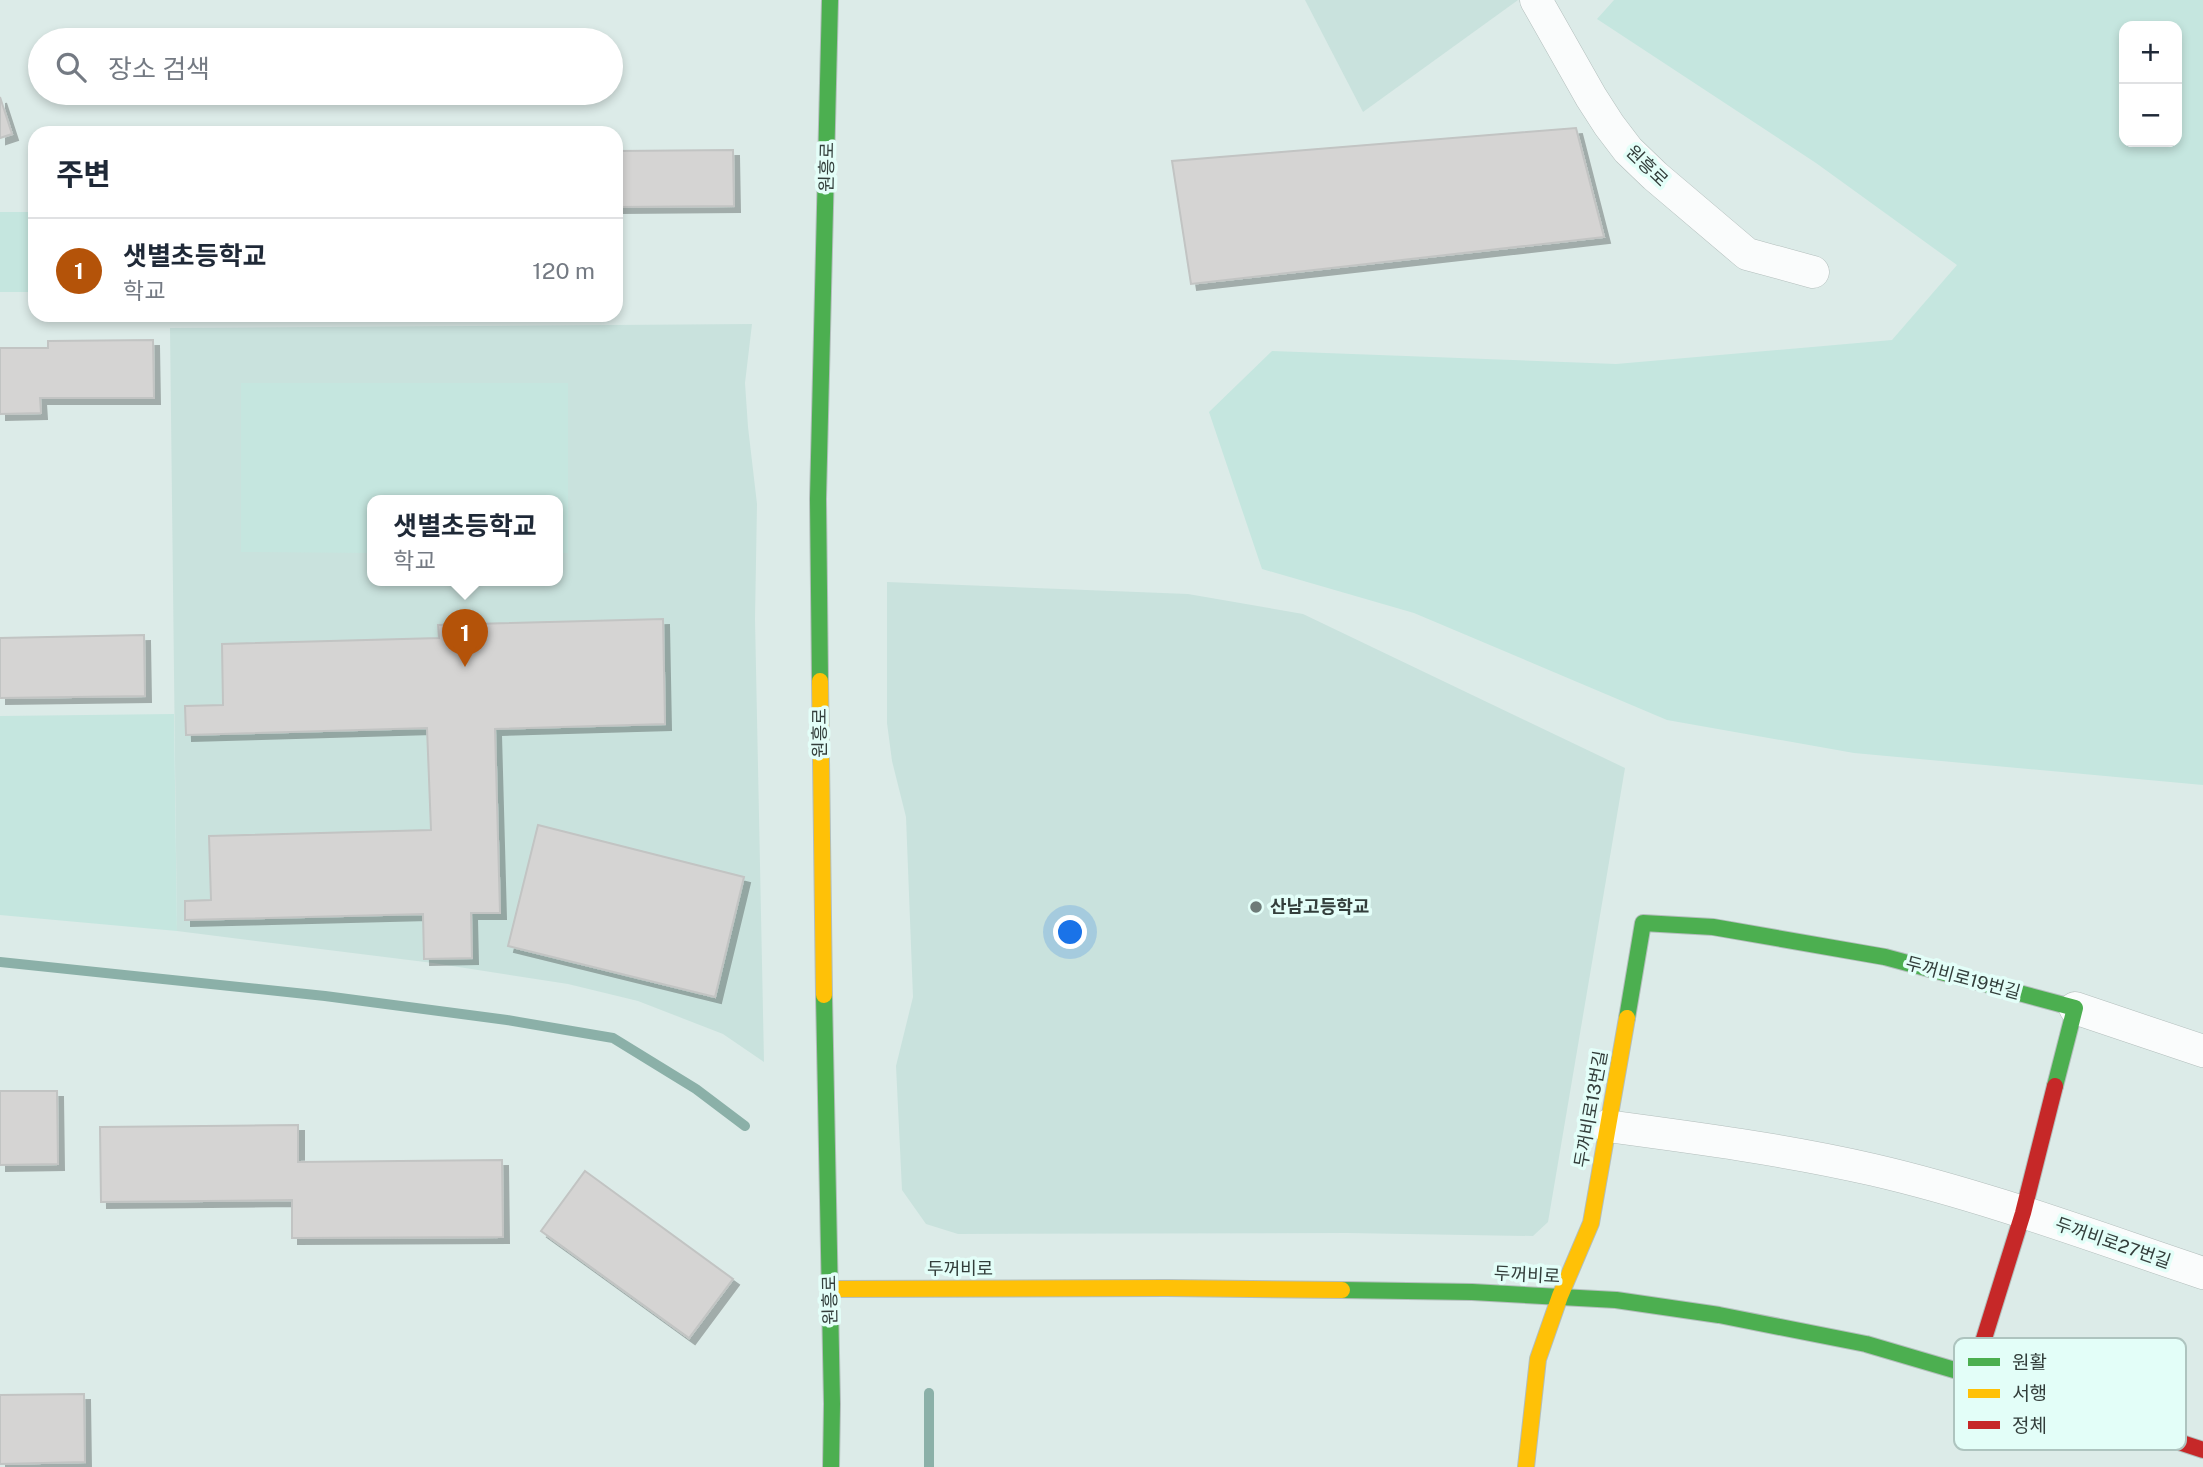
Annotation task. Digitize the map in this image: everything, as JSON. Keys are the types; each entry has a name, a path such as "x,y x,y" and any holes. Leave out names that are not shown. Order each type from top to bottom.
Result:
{"street":[{"name":"원흥로","path":"830,0 818,499 821,916 830,1289 831,1467"},
{"name":"원흥로","path":"1536,0 1591,97 1628,150 1748,254 1813,272"},
{"name":"두꺼비로19번길","path":"1643,923 1713,927 1885,957 2075,1008"},
{"name":"두꺼비로13번길","path":"1526,1467 1538,1359 1560,1296 1591,1223 1643,923"},
{"path":"1984,1338 2023,1213 2075,1008 2203,1051"},
{"path":"1607,1126 1715,1140 1874,1170 2023,1213"},
{"name":"두꺼비로27번길","path":"2023,1213 2203,1273"},
{"name":"두꺼비로","path":"830,1289 1195,1289 1472,1292 1560,1296 1616,1300 1719,1315 1867,1344 1954,1369"},
{"name":"두꺼비로","path":"2186,1444 2203,1450"}],"shaded area":[{"path":"1305,0 1518,0 1363,112"},
{"path":"1614,0 2203,0 2203,785 1854,753 1667,720 1414,613 1262,569 1209,412 1272,351 1616,364 1892,340 1957,265 1816,163 1597,19"},
{"path":"0,212 28,212 28,292 0,292"},
{"path":"752,324 745,383 757,504 755,619 764,1062 723,1034 638,1001 568,984 433,963 177,931 170,328"},
{"path":"241,383 568,383 568,553 563,553 563,495 367,495 367,553 241,552"},
{"name":"산남고등학교","path":"887,582 1188,594 1303,614 1625,768 1548,1222 1533,1236 1347,1233 958,1234 926,1224 902,1190 896,1066 913,997 906,817 892,761 887,723"},
{"path":"174,714 177,931 0,915 0,716"}],"building":[{"path":"0,97 12,134 0,138"},
{"path":"1576,128 1604,237 1191,284 1172,161"},
{"path":"733,150 734,206 623,207 623,151"},
{"path":"153,340 154,398 40,398 41,413 0,414 0,348 48,348 48,341"},
{"path":"663,619 665,724 495,729 500,913 471,913 472,958 424,959 423,914 185,920 185,901 211,900 209,836 431,830 427,728 186,735 185,706 223,705 222,644 439,638 438,625"},
{"path":"144,635 145,696 0,698 0,638"},
{"path":"538,825 744,877 715,997 508,946"},
{"path":"0,1091 57,1091 58,1164 0,1165"},
{"path":"298,1125 298,1162 502,1160 503,1237 292,1238 292,1200 101,1202 100,1127"},
{"path":"585,1171 733,1279 689,1338 541,1231"},
{"path":"84,1394 85,1462 0,1464 0,1395"}],"waterway":[{"path":"0,962 325,996 507,1020 613,1038 696,1089 745,1126"},
{"path":"929,1393 929,1467"}],"traffic: fast":[{"path":"820,681 818,499 830,0"},
{"path":"1627,1018 1643,923 1713,927 1885,957 2075,1008 2055,1086"},
{"path":"824,995 831,1467"},
{"path":"1342,1290 1472,1292 1616,1300 1719,1315 1866,1344 1954,1370"}],"traffic: slow":[{"path":"820,681 824,995"},
{"path":"1526,1467 1538,1359 1560,1296 1591,1223 1627,1018"},
{"path":"829,1289 1342,1290"}],"traffic: jam":[{"path":"1984,1338 2023,1213 2055,1086"},
{"path":"2186,1444 2203,1450"}],"place":[{"name":"샛별초등학교","path":"465,667"},
{"name":"산남고등학교","path":"1256,907"}]}
